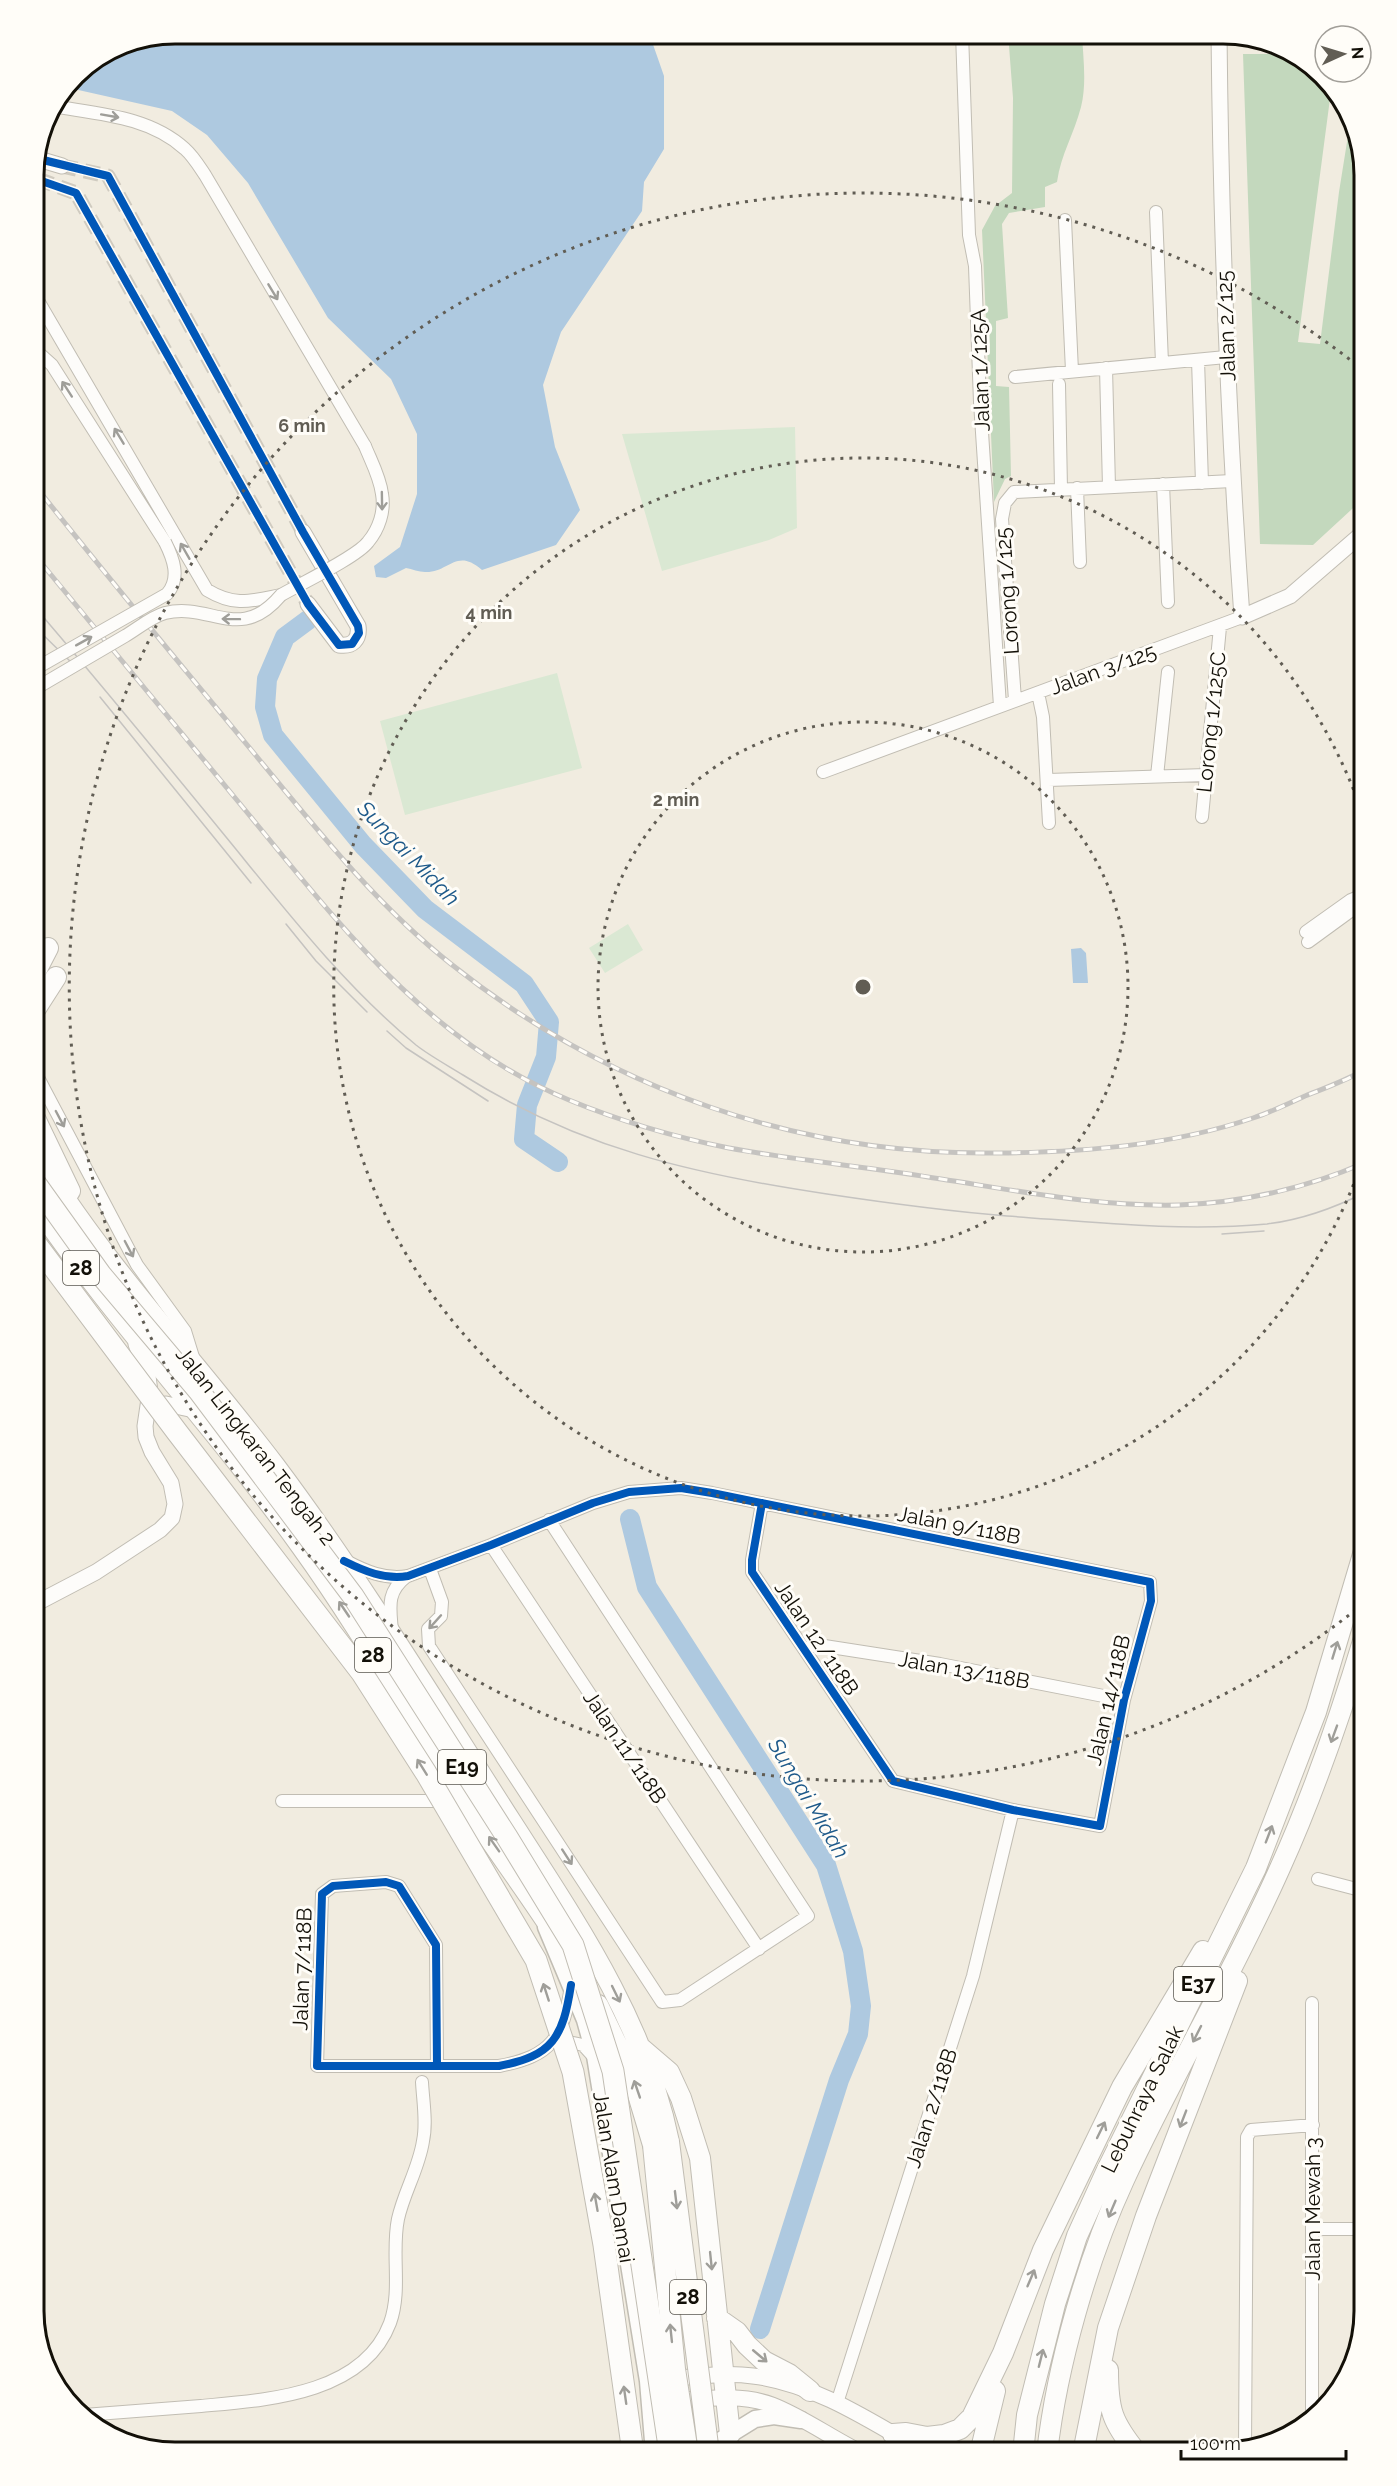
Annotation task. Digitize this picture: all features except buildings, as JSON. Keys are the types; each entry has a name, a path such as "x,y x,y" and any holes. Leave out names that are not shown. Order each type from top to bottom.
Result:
{"highway":[{"path":"44,956 48,948"},
{"path":"44,996 56,977"},
{"path":"44,1136 64,1177 82,1224"},
{"name":"Jalan Lingkaran Tengah 2","path":"44,1166 82,1224 135,1295 195,1364 344,1561 588,1942 610,1982 641,2048 659,2100 675,2369 686,2442"},
{"name":"E19","path":"44,1195 101,1275 199,1391 352,1596 507,1837 573,1945 614,2071 668,2442"},
{"name":"Jalan Lingkaran Tengah 2","path":"44,1216 132,1333 301,1546 348,1614 459,1794 539,1909 583,1979 615,2038 661,2143 707,2442"},
{"name":"E19","path":"44,1255 362,1673 426,1773 536,1960 573,2072 604,2245 631,2442"},
{"name":"Lebuhraya Salak","path":"1024,2442 1027,2415 1054,2304 1077,2236 1111,2161 1256,1868 1316,1712 1354,1585"},
{"name":"Lebuhraya Salak","path":"1048,2442 1051,2418 1080,2299 1097,2244 1124,2180 1280,1869 1317,1781 1354,1671"},
{"path":"893,2434 906,2433 927,2438 944,2435 960,2429 972,2417 1003,2353 1043,2250 1122,2087 1187,1977 1256,1868"},
{"path":"1085,2442 1108,2328 1146,2216 1280,1869"},
{"path":"641,2048 669,2072 692,2129 703,2182 730,2434"},
{"path":"717,2318 737,2332 764,2361 789,2374 810,2391"},
{"path":"1108,2328 1108,2401 1118,2429 1128,2442"},
{"path":"983,2442 1003,2353"}],"main road":[{"name":"Jalan Alam Damai","path":"539,1909 585,2020 596,2059 648,2380 653,2442"},
{"path":"717,2442 755,2420 774,2416 801,2420"}],"street":[{"name":"Jalan 1/125A","path":"962,44 969,235 975,272 980,402 1000,706"},
{"name":"Jalan 2/125","path":"1220,44 1226,357 1242,617"},
{"path":"44,684 162,614 189,612 219,618 253,618 270,608 280,596 367,544 377,530 382,515 383,496 379,479 364,446 205,175 186,150 159,130 136,121 62,108"},
{"path":"45,161 62,166"},
{"path":"1156,212 1162,363"},
{"path":"1065,220 1072,371"},
{"path":"44,311 207,590 220,598 241,602 280,596"},
{"path":"1016,377 1226,357"},
{"path":"44,358 52,365 165,542"},
{"path":"1198,360 1202,483"},
{"path":"1106,368 1109,487"},
{"path":"1059,384 1061,489 1232,481"},
{"path":"1163,484 1168,602"},
{"path":"44,664 167,594 174,582 175,573 148,486"},
{"path":"1077,488 1080,561"},
{"name":"Lorong 1/125","path":"1015,700 1002,519 1008,499 1014,492 1061,489"},
{"path":"303,532 358,626 357,639 346,646 339,645 309,604"},
{"name":"Jalan 3/125","path":"823,772 1220,627 1290,596 1354,541"},
{"path":"297,583 325,568"},
{"name":"Lorong 1/125C","path":"1202,817 1220,627"},
{"path":"1157,776 1168,672"},
{"path":"1038,693 1043,717 1049,823"},
{"path":"1047,780 1206,775"},
{"path":"1310,935 1354,899"},
{"path":"44,1089 137,1265 185,1332 195,1364"},
{"path":"44,1599 96,1572 160,1530 172,1518 175,1504 171,1483 152,1452 146,1437 145,1426 150,1392 148,1376 132,1333"},
{"path":"148,1409 166,1404 195,1410"},
{"name":"Jalan 9/118B","path":"408,1576 593,1503 630,1492 663,1488 712,1493 1150,1582"},
{"name":"Jalan 12/118B","path":"762,1503 752,1572 892,1781 1013,1810"},
{"path":"430,1569 442,1602 441,1616 428,1629 429,1646 662,2002 680,2000 808,1916 549,1520"},
{"name":"Jalan 11/118B","path":"491,1545 759,1949"},
{"path":"344,1561 367,1572 397,1578 408,1576"},
{"path":"392,1637 390,1606 392,1592 408,1576"},
{"name":"Jalan 14/118B","path":"1013,1810 1100,1826 1124,1700 1150,1600 1150,1582"},
{"name":"Jalan 13/118B","path":"804,1649 818,1645 940,1664 1124,1700"},
{"path":"282,1801 435,1801 459,1794"},
{"name":"Jalan 2/118B","path":"837,2403 973,1976 1013,1810"},
{"path":"1318,1879 1354,1889"},
{"name":"Jalan 7/118B","path":"386,1882 399,1886 436,1945 436,2065 317,2066 322,1894 333,1886 386,1882"},
{"path":"436,2065 499,2067 515,2063 541,2051 557,2039 568,2008 571,1985"},
{"name":"Jalan Mewah 3","path":"1312,2003 1312,2407"},
{"path":"557,2039 583,2045 596,2059"},
{"path":"94,2414 263,2400 298,2393 335,2379 363,2362 380,2342 390,2321 396,2289 398,2220 424,2140 422,2082"},
{"path":"1245,2440 1247,2137 1251,2130 1313,2125"},
{"path":"1312,2229 1354,2229"},
{"path":"648,2380 723,2374 754,2376 810,2391 837,2403 907,2442"},
{"path":"649,2403 725,2397 749,2399 771,2405 842,2442"}],"green space":[{"path":"1009,44 1082,44 1083,98 1061,162 1057,182 1045,187 1045,207 1009,213 1002,224 1008,318 996,321 996,386 1009,387 1011,476 1005,479 994,502 982,230 995,206 1012,193 1013,98"},
{"path":"1243,54 1274,54 1280,57 1309,76 1313,84 1317,84 1330,100 1298,342 1320,344 1348,136 1352,157 1354,174 1354,507 1313,545 1260,544"},
{"path":"795,427 797,528 769,540 662,571 622,434"},
{"path":"557,673 582,768 405,815 380,721"},
{"path":"628,924 643,950 605,973 589,948"}],"water":[{"path":"166,44 653,44 664,76 664,149 644,182 642,211 561,332 543,385 555,447 580,510 556,545 482,570 466,561 459,561 433,571 423,572 406,568 386,578 376,577 374,566 400,547 417,494 417,434 391,379 328,318 248,183 207,135 172,111 76,89 88,76 109,61 132,50"},
{"path":"1081,948 1086,953 1088,983 1073,983 1071,949"}],"waterway":[{"name":"Sungai Midah","path":"308,620 285,637 267,679 265,707 273,735 363,845 425,909 524,984 549,1022 546,1057 527,1105 524,1139 558,1162"},
{"name":"Sungai Midah","path":"630,1519 647,1587 826,1865 853,1951 861,2006 858,2034 839,2080 760,2329"}],"tunnel":[{"path":"62,166 108,176 303,532"},
{"path":"44,181 76,193 308,604"}],"tram line":[{"path":"44,618 299,926 366,1000 427,1053 506,1100 550,1122 638,1154 729,1177 872,1201 1007,1216 1169,1227 1235,1226 1292,1220 1354,1198"},
{"path":"44,636 75,666"},
{"path":"100,697 251,883"},
{"path":"286,924 316,961 367,1012"},
{"path":"387,1031 406,1048 488,1101"},
{"path":"1222,1234 1264,1231"}],"railway":[{"path":"44,497 299,808 347,864 397,916 451,964 511,1008 575,1047 640,1080 708,1106 778,1127 850,1142 924,1151 998,1153 1127,1146 1222,1128 1260,1116 1354,1075"},
{"path":"44,566 308,887 384,971 425,1009 469,1044 517,1075 569,1100 648,1128 729,1148 1089,1201 1149,1205 1226,1201 1297,1187 1354,1167"}],"cycle path":[{"path":"44,182 76,193 308,604 339,645 352,644 359,633 358,626 303,532 108,176 45,160"},
{"path":"344,1561 383,1576 408,1576 593,1503 629,1492 681,1488 712,1493 1150,1582 1151,1601 1124,1700 1100,1826 1013,1810 893,1781 752,1572 752,1560 762,1503"},
{"path":"437,2065 436,1945 399,1886 386,1882 333,1886 322,1894 317,2066 499,2066 517,2062 543,2050 552,2041 564,2018 571,1985"}]}
